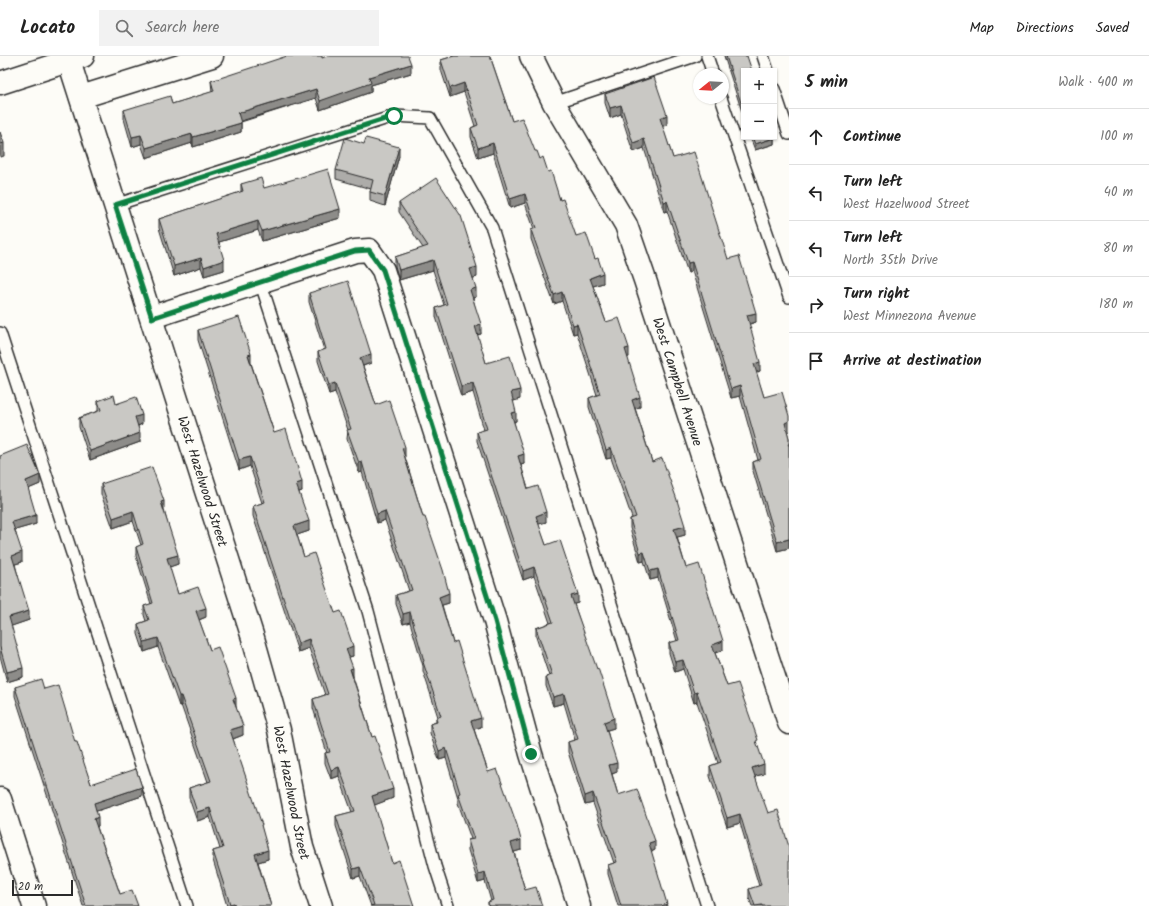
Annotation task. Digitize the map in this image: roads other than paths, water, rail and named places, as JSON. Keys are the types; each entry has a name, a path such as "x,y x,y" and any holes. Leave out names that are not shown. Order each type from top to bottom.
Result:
{"street":[{"path":"81,97 212,56"},
{"name":"West Campbell Avenue","path":"531,56 554,103 626,225 789,723"},
{"path":"0,83 76,58"},
{"name":"West Hazelwood Street","path":"76,58 81,97 253,638 279,730 302,847 321,906"},
{"path":"152,318 260,281 355,251 369,250 383,270 495,621 531,754 579,906"},
{"path":"0,799 34,906"}],"lane":[{"path":"554,103 695,56"},
{"path":"707,56 711,68"},
{"path":"763,56 767,68"},
{"path":"777,98 789,134"},
{"path":"723,104 789,297"},
{"path":"115,205 394,116 430,118 492,228 707,906"},
{"path":"260,281 368,611 435,866 448,906"},
{"path":"0,333 187,906"}]}
